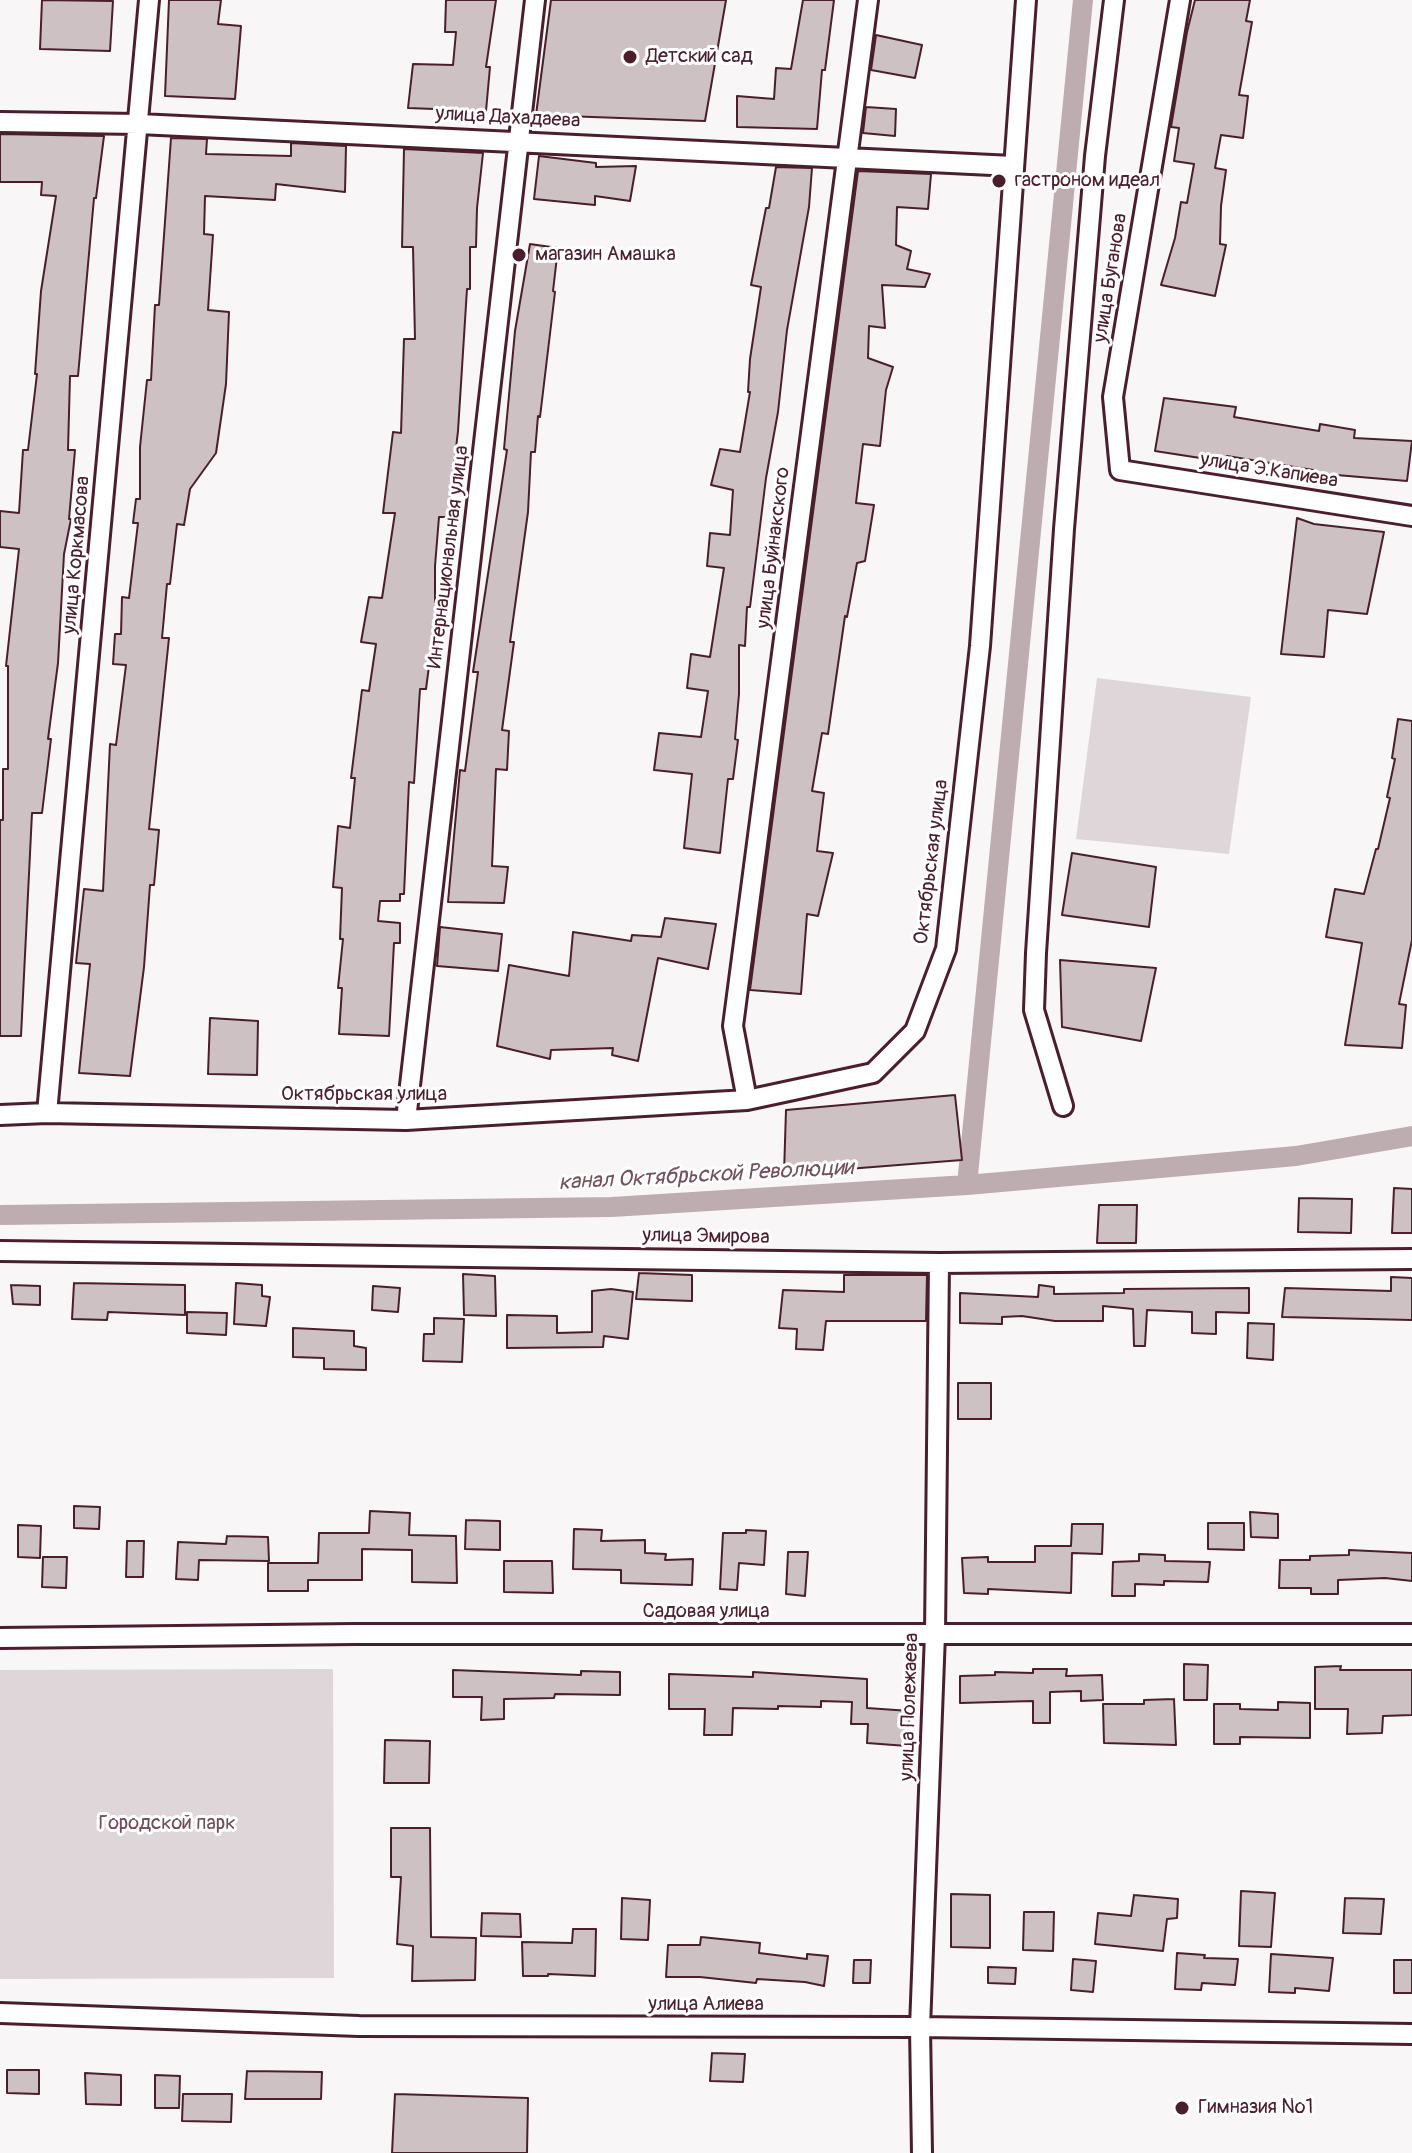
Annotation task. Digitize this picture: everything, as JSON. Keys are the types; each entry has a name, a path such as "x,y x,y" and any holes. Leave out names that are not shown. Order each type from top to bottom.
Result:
{"street":[{"name":"улица Коркмасова","path":"47,1113 149,0"},
{"name":"Интернациональная улица","path":"406,1120 535,0"},
{"name":"улица Буйнакского","path":"747,1100 733,1026 868,0"},
{"name":"Октябрьская улица","path":"0,1115 47,1113 406,1120 747,1100 873,1073 915,1031 946,949 980,646 1026,0"},
{"path":"1063,1106 1034,1010 1036,953 1073,420 1095,156 1114,0"},
{"name":"улица Буганова","path":"1120,470 1113,397 1180,0"},
{"name":"улица Дахадаева","path":"0,122 139,124 1013,166"},
{"name":"улица Э.Капиева","path":"1120,470 1412,516"},
{"name":"улица Эмирова","path":"0,1251 939,1263 1412,1259"},
{"name":"улица Полежаева","path":"922,2153 920,2027 935,1634 939,1263"},
{"name":"Садовая улица","path":"0,1638 1412,1634"},
{"name":"улица Алиева","path":"0,2013 359,2026 920,2027 1412,2034"}],"green space":[{"path":"1097,678 1251,697 1229,854 1076,839"},
{"name":"Городской парк","path":"333,1669 334,1978 0,1979 0,1670"}],"building":[{"path":"42,0 113,1 110,51 40,49"},
{"path":"169,0 221,0 218,24 241,26 235,99 165,96"},
{"path":"446,0 496,0 486,67 490,67 486,111 408,108 413,64 453,65 456,32 445,32"},
{"name":"Детский сад","path":"551,0 726,0 705,121 536,115"},
{"path":"803,0 834,0 825,70 822,70 817,129 737,127 737,96 774,99 776,68 791,69"},
{"path":"1195,0 1250,0 1246,21 1252,22 1239,95 1248,96 1243,138 1221,135 1215,168 1226,170 1220,244 1226,245 1215,296 1161,285 1175,238 1181,202 1187,203 1194,164 1174,161 1179,128 1171,127"},
{"path":"876,35 922,45 915,78 871,70"},
{"path":"866,107 896,109 895,136 863,133"},
{"path":"0,134 104,136 94,198 78,376 70,376 68,450 75,450 71,519 64,554 58,663 42,813 32,813 21,1036 0,1036 0,820 3,820 3,769 8,769 6,666 19,549 0,547 0,511 19,513 23,450 28,450 37,374 41,291 56,196 41,195 42,182 0,182"},
{"path":"171,138 207,139 206,154 291,156 291,143 346,146 345,192 276,184 275,200 205,196 204,234 213,235 208,310 229,312 226,384 216,453 190,489 184,525 177,524 170,584 167,584 162,638 169,638 149,829 159,830 154,885 150,885 144,967 130,1076 79,1073 90,964 76,963 84,889 103,891 110,744 116,745 126,665 113,664 115,634 121,634 122,597 129,598 138,523 133,523 136,499 140,499 140,447 147,380 151,380 155,305 159,305"},
{"path":"404,149 483,153 476,247 470,247 470,289 467,289 458,431 448,517 439,517 433,651 426,689 420,689 414,783 409,782 404,894 400,894 400,901 380,901 378,921 400,923 400,943 394,943 389,1036 339,1034 342,888 333,887 338,826 350,828 355,778 351,778 362,690 369,691 376,644 361,642 369,597 382,598 395,513 383,513 393,432 401,433 404,339 415,339 413,247 402,247"},
{"path":"539,156 596,163 596,167 636,166 630,201 595,196 595,205 534,199"},
{"path":"776,167 812,168 809,207 787,330 750,607 747,607 745,646 739,645 735,739 738,740 733,779 728,779 720,853 684,848 692,774 654,770 659,733 701,737 708,691 687,688 691,654 710,657 724,568 707,566 710,533 730,535 733,490 711,485 720,449 740,452 761,287 751,285"},
{"path":"858,171 931,174 928,209 897,207 896,245 911,251 907,269 930,274 925,287 882,285 885,328 869,326 868,358 893,367 886,390 880,446 863,444 856,503 874,505 865,561 857,563 845,616 828,734 822,733 812,791 824,793 817,851 833,853 818,916 807,914 801,994 750,990"},
{"path":"530,244 558,248 540,417 535,452 531,452 528,512 510,642 514,642 502,730 509,731 507,770 496,769 492,866 508,867 504,903 448,902 460,770 465,771 478,672 473,672 507,450 504,449 515,331"},
{"path":"1164,398 1236,407 1234,417 1319,431 1320,424 1355,430 1354,438 1412,441 1407,481 1313,473 1313,470 1227,456 1226,462 1155,451"},
{"path":"1297,518 1314,524 1384,532 1367,614 1328,610 1324,657 1281,654"},
{"path":"1398,719 1412,721 1412,940 1399,1004 1406,1005 1402,1048 1345,1045 1362,943 1326,937 1335,889 1364,894 1390,798 1387,797 1395,759 1392,758"},
{"path":"1072,853 1156,867 1149,927 1062,915"},
{"path":"665,918 716,924 708,969 658,958 638,1061 612,1055 613,1048 551,1050 550,1059 497,1046 509,965 569,976 573,932 631,941 632,935 661,937"},
{"path":"440,927 502,934 498,971 437,966"},
{"path":"1060,960 1156,968 1141,1041 1062,1027"},
{"path":"210,1018 258,1021 257,1075 208,1074"},
{"path":"955,1095 962,1160 784,1174 786,1110"},
{"path":"1394,1188 1412,1189 1412,1233 1392,1233"},
{"path":"1299,1198 1352,1199 1351,1233 1298,1232"},
{"path":"1099,1205 1137,1205 1136,1243 1097,1243"},
{"path":"639,1273 692,1275 692,1301 636,1299"},
{"path":"463,1274 495,1276 496,1316 464,1315"},
{"path":"844,1275 927,1275 926,1321 826,1321 823,1350 796,1349 797,1329 779,1328 783,1290 844,1292"},
{"path":"1391,1277 1412,1278 1412,1320 1282,1317 1285,1288 1391,1291"},
{"path":"74,1283 185,1285 185,1315 108,1312 107,1320 72,1319"},
{"path":"236,1283 262,1285 262,1296 270,1297 266,1326 234,1324"},
{"path":"11,1285 40,1286 40,1305 13,1304"},
{"path":"1039,1285 1054,1287 1054,1294 1124,1293 1124,1289 1249,1288 1249,1313 1216,1312 1216,1334 1192,1333 1192,1312 1147,1310 1145,1346 1134,1346 1133,1309 1103,1306 1103,1321 1055,1321 1022,1316 1002,1317 1002,1324 960,1323 960,1293 1038,1297"},
{"path":"373,1286 400,1288 398,1312 372,1310"},
{"path":"611,1289 633,1292 628,1339 604,1336 603,1347 507,1348 507,1315 557,1316 557,1333 592,1332 592,1291"},
{"path":"187,1312 227,1313 226,1335 187,1333"},
{"path":"434,1318 464,1319 462,1362 423,1361 424,1334 434,1334"},
{"path":"1248,1323 1274,1324 1273,1360 1247,1358"},
{"path":"293,1328 354,1331 354,1346 366,1348 366,1370 324,1369 324,1358 293,1357"},
{"path":"958,1383 991,1383 991,1419 958,1419"},
{"path":"74,1506 100,1507 99,1529 74,1528"},
{"path":"370,1511 410,1513 409,1535 456,1536 457,1583 412,1582 412,1550 362,1549 362,1580 308,1580 308,1591 268,1591 268,1563 318,1563 319,1533 369,1533"},
{"path":"1250,1512 1278,1514 1278,1538 1251,1537"},
{"path":"466,1520 500,1521 500,1550 465,1549"},
{"path":"1208,1523 1244,1523 1244,1550 1208,1549"},
{"path":"1072,1524 1103,1524 1102,1554 1072,1553 1071,1593 988,1589 988,1594 964,1593 962,1558 988,1557 988,1562 1035,1562 1035,1546 1071,1546"},
{"path":"18,1525 41,1526 40,1558 18,1557"},
{"path":"574,1529 602,1530 601,1541 645,1540 645,1553 666,1554 665,1560 693,1559 692,1585 621,1583 621,1570 573,1569"},
{"path":"746,1530 766,1531 764,1565 739,1563 737,1590 720,1589 723,1533 746,1533"},
{"path":"227,1536 268,1537 269,1561 199,1560 198,1580 176,1579 178,1542 226,1544"},
{"path":"127,1541 144,1541 143,1577 126,1577"},
{"path":"1349,1550 1412,1553 1412,1581 1385,1578 1338,1580 1338,1594 1311,1594 1311,1588 1279,1588 1280,1560 1349,1555"},
{"path":"788,1552 808,1552 805,1596 786,1594"},
{"path":"1139,1554 1165,1555 1165,1561 1210,1562 1208,1582 1135,1584 1135,1596 1112,1596 1113,1562 1139,1561"},
{"path":"43,1557 67,1557 66,1588 42,1587"},
{"path":"504,1561 552,1561 553,1593 504,1592"},
{"path":"1184,1664 1208,1665 1207,1700 1184,1700"},
{"path":"1341,1666 1340,1670 1412,1670 1412,1715 1383,1716 1382,1733 1347,1734 1348,1709 1315,1709 1315,1667"},
{"path":"1033,1669 1067,1669 1066,1676 1102,1675 1103,1700 1081,1701 1081,1691 1050,1692 1050,1723 1033,1723 1033,1701 960,1703 960,1676 995,1675 995,1672 1033,1673"},
{"path":"453,1670 581,1675 581,1671 620,1672 620,1695 555,1694 554,1698 504,1699 504,1719 481,1720 482,1697 453,1697"},
{"path":"753,1672 867,1679 867,1708 910,1711 907,1746 867,1743 868,1724 851,1724 852,1702 821,1701 821,1707 733,1708 732,1735 704,1735 705,1709 669,1709 669,1674 753,1677"},
{"path":"1174,1699 1176,1745 1104,1743 1103,1704 1144,1704 1144,1700"},
{"path":"1278,1702 1310,1703 1310,1738 1240,1737 1240,1744 1214,1744 1214,1704 1240,1704 1240,1709 1278,1710"},
{"path":"385,1740 430,1741 429,1783 384,1783"},
{"path":"391,1828 430,1828 431,1937 476,1938 475,1980 412,1981 413,1946 397,1944 401,1877 391,1877"},
{"path":"1241,1891 1275,1893 1271,1947 1239,1946"},
{"path":"951,1894 990,1895 990,1948 951,1947"},
{"path":"1134,1895 1178,1899 1177,1918 1167,1919 1163,1951 1095,1944 1098,1913 1131,1916"},
{"path":"622,1898 650,1900 648,1940 621,1939"},
{"path":"1345,1898 1384,1899 1381,1934 1343,1933"},
{"path":"1024,1912 1054,1912 1053,1951 1023,1950"},
{"path":"482,1913 520,1914 521,1937 481,1936"},
{"path":"573,1929 596,1929 595,1976 523,1976 522,1942 572,1943"},
{"path":"701,1937 760,1943 759,1953 807,1959 807,1954 828,1956 824,1986 757,1979 756,1983 666,1977 668,1945 700,1945"},
{"path":"1177,1953 1238,1959 1235,1985 1202,1983 1201,1990 1175,1989"},
{"path":"1271,1954 1333,1958 1329,1991 1295,1988 1295,1993 1269,1992"},
{"path":"1073,1959 1096,1961 1093,1992 1071,1990"},
{"path":"854,1960 871,1960 870,1983 853,1983"},
{"path":"1394,1960 1412,1960 1412,1993 1394,1993"},
{"path":"988,1967 1016,1968 1015,1984 988,1983"},
{"path":"712,2053 745,2054 743,2082 710,2081"},
{"path":"7,2070 39,2070 39,2094 7,2093"},
{"path":"247,2071 322,2072 321,2099 245,2099"},
{"path":"85,2073 121,2075 121,2105 86,2104"},
{"path":"155,2075 180,2076 179,2108 155,2108"},
{"path":"183,2094 232,2094 231,2122 182,2121"},
{"path":"395,2094 528,2098 527,2153 392,2153"}],"waterway":[{"path":"967,1185 1083,0"},
{"name":"канал Октябрьской Революции","path":"0,1215 612,1207 967,1185 1296,1156 1412,1136"}],"place":[{"name":"Детский сад","path":"630,57"},
{"name":"гастроном идеал","path":"999,181"},
{"name":"магазин Амашка","path":"519,255"},
{"name":"Гимназия №1","path":"1182,2108"}]}
